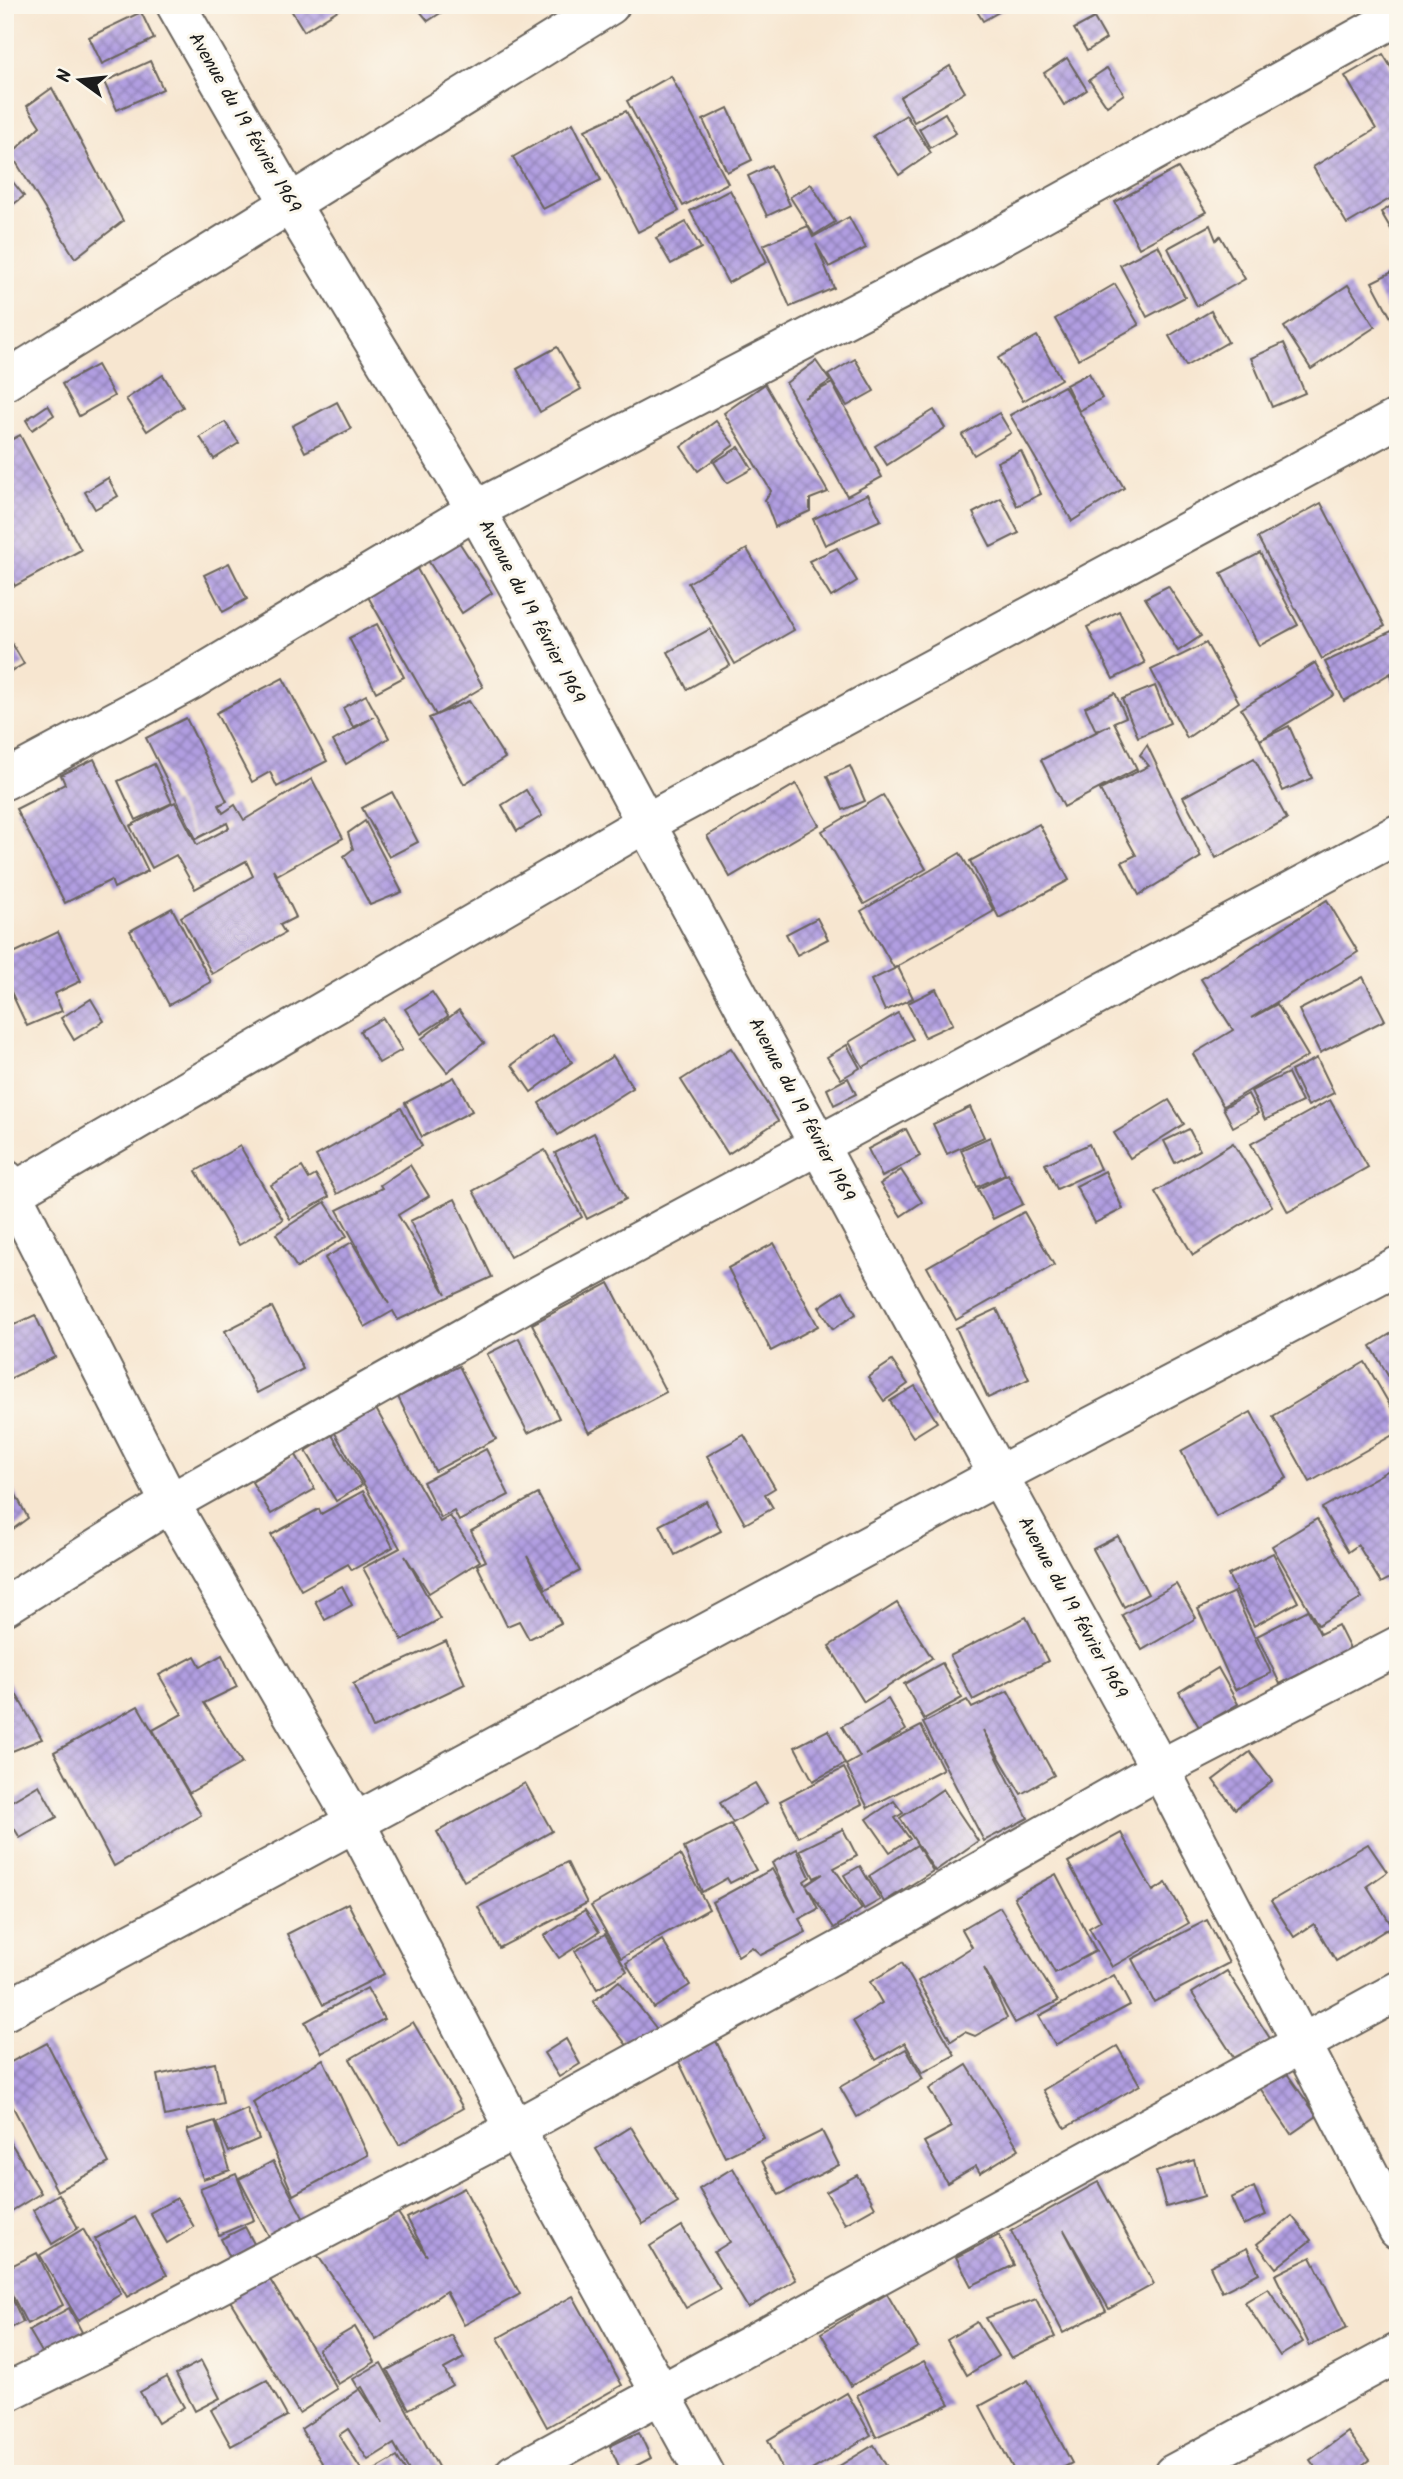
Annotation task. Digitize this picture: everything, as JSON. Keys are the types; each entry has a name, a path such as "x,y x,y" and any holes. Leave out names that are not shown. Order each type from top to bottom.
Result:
{"street":[{"name":"Avenue du 19 février 1969","path":"176,5 289,202 475,510 820,1143 897,1291 1160,1769 1398,2230"},
{"path":"5,381 289,202 610,5"},
{"path":"5,780 190,681 475,510 956,261 1398,16"},
{"path":"705,2474 663,2393 514,2129 355,1822 170,1503 7,1190 644,824 1398,418"},
{"path":"5,1606 170,1503 541,1294 1398,834"},
{"path":"5,2011 999,1475 1398,1266"},
{"path":"5,2393 135,2329 514,2129 870,1934 1160,1769 1398,1646"},
{"path":"514,2474 1300,2042 1398,1992"},
{"path":"1173,2474 1398,2353"}],"building":[{"path":"288,5 346,5 304,31"},
{"path":"415,5 453,5 428,21"},
{"path":"973,5 1011,5 983,21"},
{"path":"141,12 154,39 102,64 89,37"},
{"path":"1094,18 1106,39 1087,51 1074,29"},
{"path":"1383,54 1398,79 1398,194 1347,224 1313,167 1376,129 1345,76"},
{"path":"1067,58 1087,90 1064,105 1044,73"},
{"path":"150,61 163,89 117,110 104,82"},
{"path":"950,66 965,92 914,122 900,97"},
{"path":"1107,68 1124,94 1107,106 1089,80"},
{"path":"671,76 728,183 683,206 627,101"},
{"path":"52,88 123,221 75,258 11,154 40,126 27,106"},
{"path":"728,108 752,160 727,172 703,120"},
{"path":"626,111 679,211 638,232 585,130"},
{"path":"945,113 956,133 930,148 919,129"},
{"path":"906,115 931,153 899,175 873,136"},
{"path":"573,123 601,180 543,209 513,157"},
{"path":"771,165 790,205 767,216 748,176"},
{"path":"1178,168 1206,212 1139,248 1115,202"},
{"path":"5,172 24,196 5,211"},
{"path":"811,184 835,222 814,235 790,197"},
{"path":"730,190 767,262 728,283 690,211"},
{"path":"1398,202 1398,241 1381,212"},
{"path":"849,217 866,248 829,267 816,244 834,288 790,307 763,245 808,226 813,237"},
{"path":"686,222 701,248 671,264 656,238"},
{"path":"1210,225 1216,240 1220,236 1245,279 1197,306 1168,248"},
{"path":"1158,245 1185,297 1147,317 1120,265"},
{"path":"1398,269 1398,331 1372,282"},
{"path":"1115,284 1139,325 1078,359 1055,319"},
{"path":"1348,285 1375,327 1311,369 1284,327"},
{"path":"1211,311 1228,342 1186,366 1169,336"},
{"path":"1037,336 1061,379 1023,401 998,358"},
{"path":"1284,343 1305,393 1272,407 1251,358"},
{"path":"557,347 581,389 540,412 517,369"},
{"path":"855,359 874,391 847,406 828,375"},
{"path":"816,361 830,381 804,398 832,383 882,477 847,496 786,383"},
{"path":"97,365 114,396 79,416 62,384"},
{"path":"1089,373 1102,398 1079,411 1066,385"},
{"path":"163,375 183,407 147,431 126,399"},
{"path":"765,384 828,492 810,499 810,511 775,527 765,500 771,491 724,413"},
{"path":"1064,386 1124,488 1072,521 1010,415"},
{"path":"337,402 351,429 305,452 292,426"},
{"path":"48,405 54,415 32,430 26,420"},
{"path":"934,410 945,428 887,465 875,446"},
{"path":"999,413 1011,433 974,455 962,435"},
{"path":"716,421 734,445 698,471 681,447"},
{"path":"225,422 239,443 214,459 200,437"},
{"path":"20,435 81,550 15,586 5,568 5,443"},
{"path":"739,447 752,469 727,483 714,462"},
{"path":"1021,451 1041,494 1017,506 997,462"},
{"path":"108,478 118,496 95,509 85,492"},
{"path":"868,494 881,520 825,545 813,519"},
{"path":"1001,498 1019,533 991,547 973,513"},
{"path":"1321,503 1385,626 1322,659 1258,538"},
{"path":"457,539 492,593 462,613 427,559"},
{"path":"837,548 857,581 831,597 809,561"},
{"path":"747,549 794,630 735,664 688,583"},
{"path":"1260,553 1298,625 1259,646 1221,573"},
{"path":"229,563 247,599 223,612 204,575"},
{"path":"416,567 483,687 436,715 367,595"},
{"path":"1168,586 1201,636 1178,651 1145,598"},
{"path":"1119,611 1145,663 1113,679 1087,627"},
{"path":"377,624 404,677 376,692 349,638"},
{"path":"1398,628 1398,688 1393,691 1391,673 1344,701 1325,662"},
{"path":"710,629 730,665 687,689 668,652"},
{"path":"5,631 24,664 5,675"},
{"path":"1206,643 1239,702 1187,738 1151,670"},
{"path":"1315,663 1334,695 1260,740 1241,709"},
{"path":"283,678 327,761 277,787 270,772 252,782 216,713"},
{"path":"1155,686 1170,723 1138,737 1122,699"},
{"path":"1115,693 1126,717 1114,722 1137,769 1064,807 1041,760 1110,725 1096,731 1085,707"},
{"path":"366,695 389,738 346,764 333,741 374,717 353,727 343,708"},
{"path":"469,701 505,758 464,784 429,718"},
{"path":"186,718 227,801 219,805 223,813 235,805 244,820 312,779 343,838 277,875 273,869 296,917 280,925 285,933 212,974 181,917 253,876 246,861 195,889 176,855 152,868 130,826 175,802 197,845 229,828 227,823 196,839 146,738"},
{"path":"1289,726 1312,778 1283,791 1260,740"},
{"path":"1147,745 1201,857 1139,895 1122,862 1136,855 1100,790 1149,766 1140,755"},
{"path":"1254,758 1287,819 1216,858 1183,797"},
{"path":"94,759 148,871 114,888 111,880 65,903 16,809 65,784 61,775"},
{"path":"154,764 172,803 136,820 118,781"},
{"path":"850,766 865,801 843,810 827,776"},
{"path":"796,784 819,825 730,877 707,836"},
{"path":"526,790 542,816 517,831 502,805"},
{"path":"392,792 418,842 389,857 362,808"},
{"path":"883,795 926,869 864,904 822,831"},
{"path":"365,821 402,892 370,905 344,856 353,849 348,833"},
{"path":"1039,824 1069,880 999,918 970,861"},
{"path":"960,853 994,911 894,968 861,911"},
{"path":"1398,859 1398,876 1391,863"},
{"path":"1327,900 1358,952 1251,1018 1277,1004 1308,1056 1223,1106 1193,1054 1233,1030 1201,979"},
{"path":"172,908 211,982 169,1005 130,931"},
{"path":"817,918 828,939 797,955 786,934"},
{"path":"58,932 81,981 54,994 62,1011 27,1026 5,979 5,957"},
{"path":"898,967 913,998 885,1011 871,980"},
{"path":"1363,977 1385,1020 1320,1053 1299,1010"},
{"path":"936,989 953,1024 925,1037 908,1003"},
{"path":"432,992 448,1016 421,1034 405,1009"},
{"path":"91,999 104,1021 74,1040 61,1018"},
{"path":"459,1010 484,1043 447,1072 421,1039"},
{"path":"898,1013 913,1039 863,1067 849,1042"},
{"path":"383,1018 402,1050 379,1063 360,1031"},
{"path":"553,1035 572,1062 531,1092 512,1065"},
{"path":"847,1045 860,1068 841,1079 827,1057"},
{"path":"731,1048 778,1121 728,1154 681,1080"},
{"path":"613,1056 633,1088 558,1135 539,1103"},
{"path":"1317,1058 1334,1093 1308,1106 1291,1071"},
{"path":"1288,1073 1302,1102 1265,1120 1251,1091"},
{"path":"454,1077 472,1111 422,1137 405,1103"},
{"path":"848,1078 856,1094 834,1105 827,1089"},
{"path":"1248,1094 1258,1113 1233,1127 1223,1108"},
{"path":"1169,1100 1184,1124 1130,1158 1114,1133"},
{"path":"1330,1100 1368,1167 1288,1212 1251,1144"},
{"path":"970,1107 984,1137 947,1154 933,1124"},
{"path":"401,1108 422,1146 337,1194 316,1156"},
{"path":"906,1129 920,1156 882,1177 868,1149"},
{"path":"1189,1129 1200,1150 1175,1163 1164,1141"},
{"path":"594,1133 626,1199 587,1219 555,1153"},
{"path":"990,1137 1005,1174 977,1187 961,1150"},
{"path":"1233,1143 1272,1206 1193,1255 1155,1192"},
{"path":"1089,1144 1100,1169 1057,1189 1045,1164"},
{"path":"240,1146 283,1220 239,1245 196,1171"},
{"path":"545,1150 582,1217 510,1257 473,1191"},
{"path":"410,1165 429,1196 398,1215 446,1294 410,1221 455,1199 492,1277 398,1320 393,1311 365,1327 325,1258 352,1242 389,1304 337,1210 382,1188 380,1185"},
{"path":"302,1167 309,1179 316,1175 329,1197 290,1219 271,1185"},
{"path":"901,1170 922,1202 901,1216 880,1184"},
{"path":"1105,1171 1123,1209 1095,1223 1076,1186"},
{"path":"1008,1174 1023,1204 993,1219 978,1189"},
{"path":"325,1202 347,1236 297,1268 276,1234"},
{"path":"1024,1212 1054,1265 956,1320 927,1267"},
{"path":"774,1243 818,1326 771,1351 728,1268"},
{"path":"609,1283 666,1392 589,1433 532,1324"},
{"path":"843,1291 856,1314 833,1329 819,1307"},
{"path":"272,1307 303,1369 257,1393 225,1331"},
{"path":"997,1309 1029,1379 988,1398 956,1328"},
{"path":"35,1315 55,1357 5,1381 5,1329"},
{"path":"1398,1329 1398,1393 1371,1346"},
{"path":"519,1338 559,1418 528,1433 487,1354"},
{"path":"892,1361 908,1384 884,1401 868,1377"},
{"path":"1365,1362 1398,1419 1398,1432 1310,1482 1273,1416"},
{"path":"459,1366 496,1439 435,1471 398,1397"},
{"path":"915,1386 937,1422 913,1437 890,1401"},
{"path":"372,1402 440,1522 450,1516 480,1561 429,1593 405,1556 440,1619 402,1640 363,1568 400,1548 331,1426"},
{"path":"1251,1412 1287,1478 1216,1517 1181,1451"},
{"path":"332,1435 362,1485 336,1501 306,1451"},
{"path":"744,1435 775,1488 765,1494 773,1508 745,1524 707,1456"},
{"path":"486,1449 509,1495 459,1521 454,1511 441,1518 423,1482"},
{"path":"296,1455 315,1489 271,1514 252,1482"},
{"path":"1398,1465 1398,1574 1381,1583 1358,1545 1348,1552 1322,1508"},
{"path":"5,1474 28,1518 5,1535"},
{"path":"363,1491 393,1547 352,1570 348,1564 301,1590 271,1535 319,1509 321,1514"},
{"path":"538,1494 580,1571 546,1589 527,1556 561,1623 529,1639 519,1621 507,1626 477,1565 486,1561 471,1531"},
{"path":"706,1501 721,1531 675,1555 660,1525"},
{"path":"1317,1519 1362,1598 1318,1625 1272,1546"},
{"path":"1118,1536 1148,1594 1124,1607 1093,1549"},
{"path":"1273,1553 1298,1602 1254,1626 1228,1575"},
{"path":"1176,1584 1196,1618 1142,1650 1122,1615"},
{"path":"342,1586 352,1605 325,1620 315,1601"},
{"path":"1234,1592 1271,1673 1235,1690 1198,1609"},
{"path":"897,1603 932,1658 864,1702 829,1646"},
{"path":"1308,1610 1320,1634 1338,1625 1350,1649 1280,1684 1257,1636"},
{"path":"1026,1617 1048,1661 973,1700 950,1656"},
{"path":"446,1641 465,1684 373,1728 353,1684"},
{"path":"222,1655 237,1687 204,1703 242,1763 189,1793 153,1730 182,1714 159,1675 195,1656 201,1667"},
{"path":"942,1663 962,1698 924,1719 904,1684"},
{"path":"1218,1668 1238,1704 1199,1727 1179,1692"},
{"path":"5,1675 42,1739 5,1754"},
{"path":"1008,1691 1054,1775 1021,1794 983,1730 1028,1818 984,1841 923,1723 967,1700 972,1708"},
{"path":"888,1699 906,1730 865,1755 921,1726 943,1769 868,1808 846,1765 860,1757 842,1726"},
{"path":"138,1706 201,1815 114,1866 54,1752"},
{"path":"828,1730 845,1764 813,1781 795,1747"},
{"path":"1250,1752 1272,1781 1235,1809 1213,1780"},
{"path":"844,1768 862,1804 798,1837 780,1801"},
{"path":"525,1783 552,1831 464,1881 437,1832"},
{"path":"755,1783 767,1803 733,1823 720,1803"},
{"path":"39,1785 57,1817 20,1838 5,1813 5,1805"},
{"path":"943,1789 978,1841 935,1871 900,1818"},
{"path":"894,1801 903,1813 895,1818 910,1839 890,1852 867,1819"},
{"path":"731,1824 756,1870 730,1883 727,1878 702,1892 684,1848"},
{"path":"843,1829 857,1856 834,1868 862,1909 834,1928 807,1886 818,1909 799,1919 806,1932 761,1955 752,1947 738,1956 712,1902 772,1869 796,1912 772,1863 797,1849 810,1877 804,1881 806,1885 823,1874 814,1878 800,1850"},
{"path":"1121,1833 1153,1891 1166,1883 1189,1923 1112,1967 1089,1928 1101,1921 1068,1862"},
{"path":"1368,1844 1387,1872 1367,1886 1392,1926 1336,1961 1314,1924 1294,1937 1271,1901"},
{"path":"917,1845 933,1871 884,1902 869,1876"},
{"path":"680,1855 709,1909 621,1958 591,1906"},
{"path":"567,1862 587,1903 499,1948 478,1907"},
{"path":"860,1866 880,1900 864,1909 844,1875"},
{"path":"1056,1874 1096,1951 1055,1973 1014,1897"},
{"path":"348,1903 384,1974 323,2005 287,1934"},
{"path":"1000,1907 1058,2001 1015,2023 984,1968 1007,2018 975,2036 965,2032 951,2041 918,1981 972,1947 962,1929"},
{"path":"585,1910 599,1932 559,1958 544,1936"},
{"path":"1207,1920 1229,1963 1154,2002 1132,1959"},
{"path":"605,1934 627,1971 597,1989 575,1951"},
{"path":"662,1940 690,1985 654,2008 626,1963"},
{"path":"902,1963 955,2055 922,2073 905,2043 876,2060 853,2021 882,2003 870,1982"},
{"path":"1227,1971 1271,2040 1237,2062 1192,1993"},
{"path":"1114,1975 1130,2005 1055,2045 1039,2016"},
{"path":"619,1981 660,2033 633,2053 593,2002"},
{"path":"367,1988 384,2019 322,2053 305,2022"},
{"path":"413,2022 463,2108 399,2145 350,2059"},
{"path":"566,2039 580,2064 559,2077 544,2053"},
{"path":"716,2041 764,2138 725,2157 678,2060"},
{"path":"47,2043 109,2163 57,2191 5,2092 5,2065"},
{"path":"1117,2046 1140,2085 1065,2128 1043,2090"},
{"path":"906,2049 923,2079 857,2117 840,2087"},
{"path":"323,2059 368,2155 293,2195 253,2102"},
{"path":"215,2063 223,2103 165,2116 157,2075"},
{"path":"967,2065 1019,2149 980,2173 976,2166 947,2183 924,2142 952,2127 929,2089"},
{"path":"1283,2068 1317,2116 1291,2134 1258,2085"},
{"path":"247,2109 259,2139 229,2152 216,2123"},
{"path":"215,2121 230,2170 203,2179 187,2130"},
{"path":"631,2127 678,2203 643,2224 596,2149"},
{"path":"822,2131 839,2165 779,2195 762,2161"},
{"path":"5,2133 41,2193 5,2215"},
{"path":"1194,2160 1204,2196 1166,2207 1156,2172"},
{"path":"273,2161 306,2223 272,2242 239,2179"},
{"path":"733,2168 796,2280 748,2308 714,2252 730,2242 699,2189"},
{"path":"236,2174 254,2220 219,2235 200,2188"},
{"path":"857,2175 875,2207 845,2224 826,2192"},
{"path":"1098,2182 1154,2284 1109,2309 1064,2230 1106,2311 1063,2333 1011,2231"},
{"path":"1254,2187 1266,2215 1243,2225 1231,2198"},
{"path":"464,2188 520,2294 464,2325 446,2291 376,2340 316,2253 396,2210 427,2256 407,2218"},
{"path":"59,2194 78,2228 52,2244 33,2210"},
{"path":"177,2198 194,2227 167,2243 150,2213"},
{"path":"1292,2216 1311,2240 1276,2268 1257,2244"},
{"path":"135,2217 167,2275 127,2297 95,2239"},
{"path":"682,2226 720,2289 686,2308 650,2246"},
{"path":"245,2227 258,2251 233,2264 221,2239"},
{"path":"83,2229 121,2294 78,2320 40,2255"},
{"path":"999,2235 1014,2265 971,2286 956,2257"},
{"path":"1247,2248 1259,2273 1222,2292 1210,2266"},
{"path":"37,2253 63,2305 27,2324 5,2281 5,2269"},
{"path":"1311,2257 1347,2328 1310,2346 1275,2275"},
{"path":"264,2270 337,2389 299,2413 226,2294"},
{"path":"5,2283 23,2322 5,2331"},
{"path":"1268,2288 1303,2342 1280,2356 1245,2302"},
{"path":"887,2294 918,2347 851,2386 821,2333"},
{"path":"573,2296 622,2385 547,2427 498,2338"},
{"path":"1036,2299 1055,2337 1011,2358 986,2318"},
{"path":"69,2308 82,2332 43,2354 29,2330"},
{"path":"977,2322 998,2356 967,2375 947,2340"},
{"path":"355,2327 375,2362 338,2384 318,2349"},
{"path":"452,2335 464,2358 444,2369 452,2385 409,2409 387,2370"},
{"path":"201,2361 220,2398 195,2411 176,2374"},
{"path":"924,2361 950,2404 876,2437 857,2395"},
{"path":"381,2363 442,2474 411,2474 394,2444 368,2460 348,2429 339,2435 364,2474 329,2474 301,2429 360,2389 383,2424 362,2387 359,2389 353,2379"},
{"path":"167,2377 184,2407 158,2423 140,2392"},
{"path":"267,2380 287,2416 231,2446 211,2410"},
{"path":"1028,2380 1072,2463 1052,2474 1016,2474 980,2406"},
{"path":"847,2393 871,2435 805,2474 785,2474 768,2440"},
{"path":"639,2432 651,2458 622,2473 610,2446"},
{"path":"1348,2432 1369,2460 1350,2474 1320,2474 1310,2460"},
{"path":"874,2445 891,2474 826,2474"},
{"path":"397,2457 407,2474 368,2474"}]}
